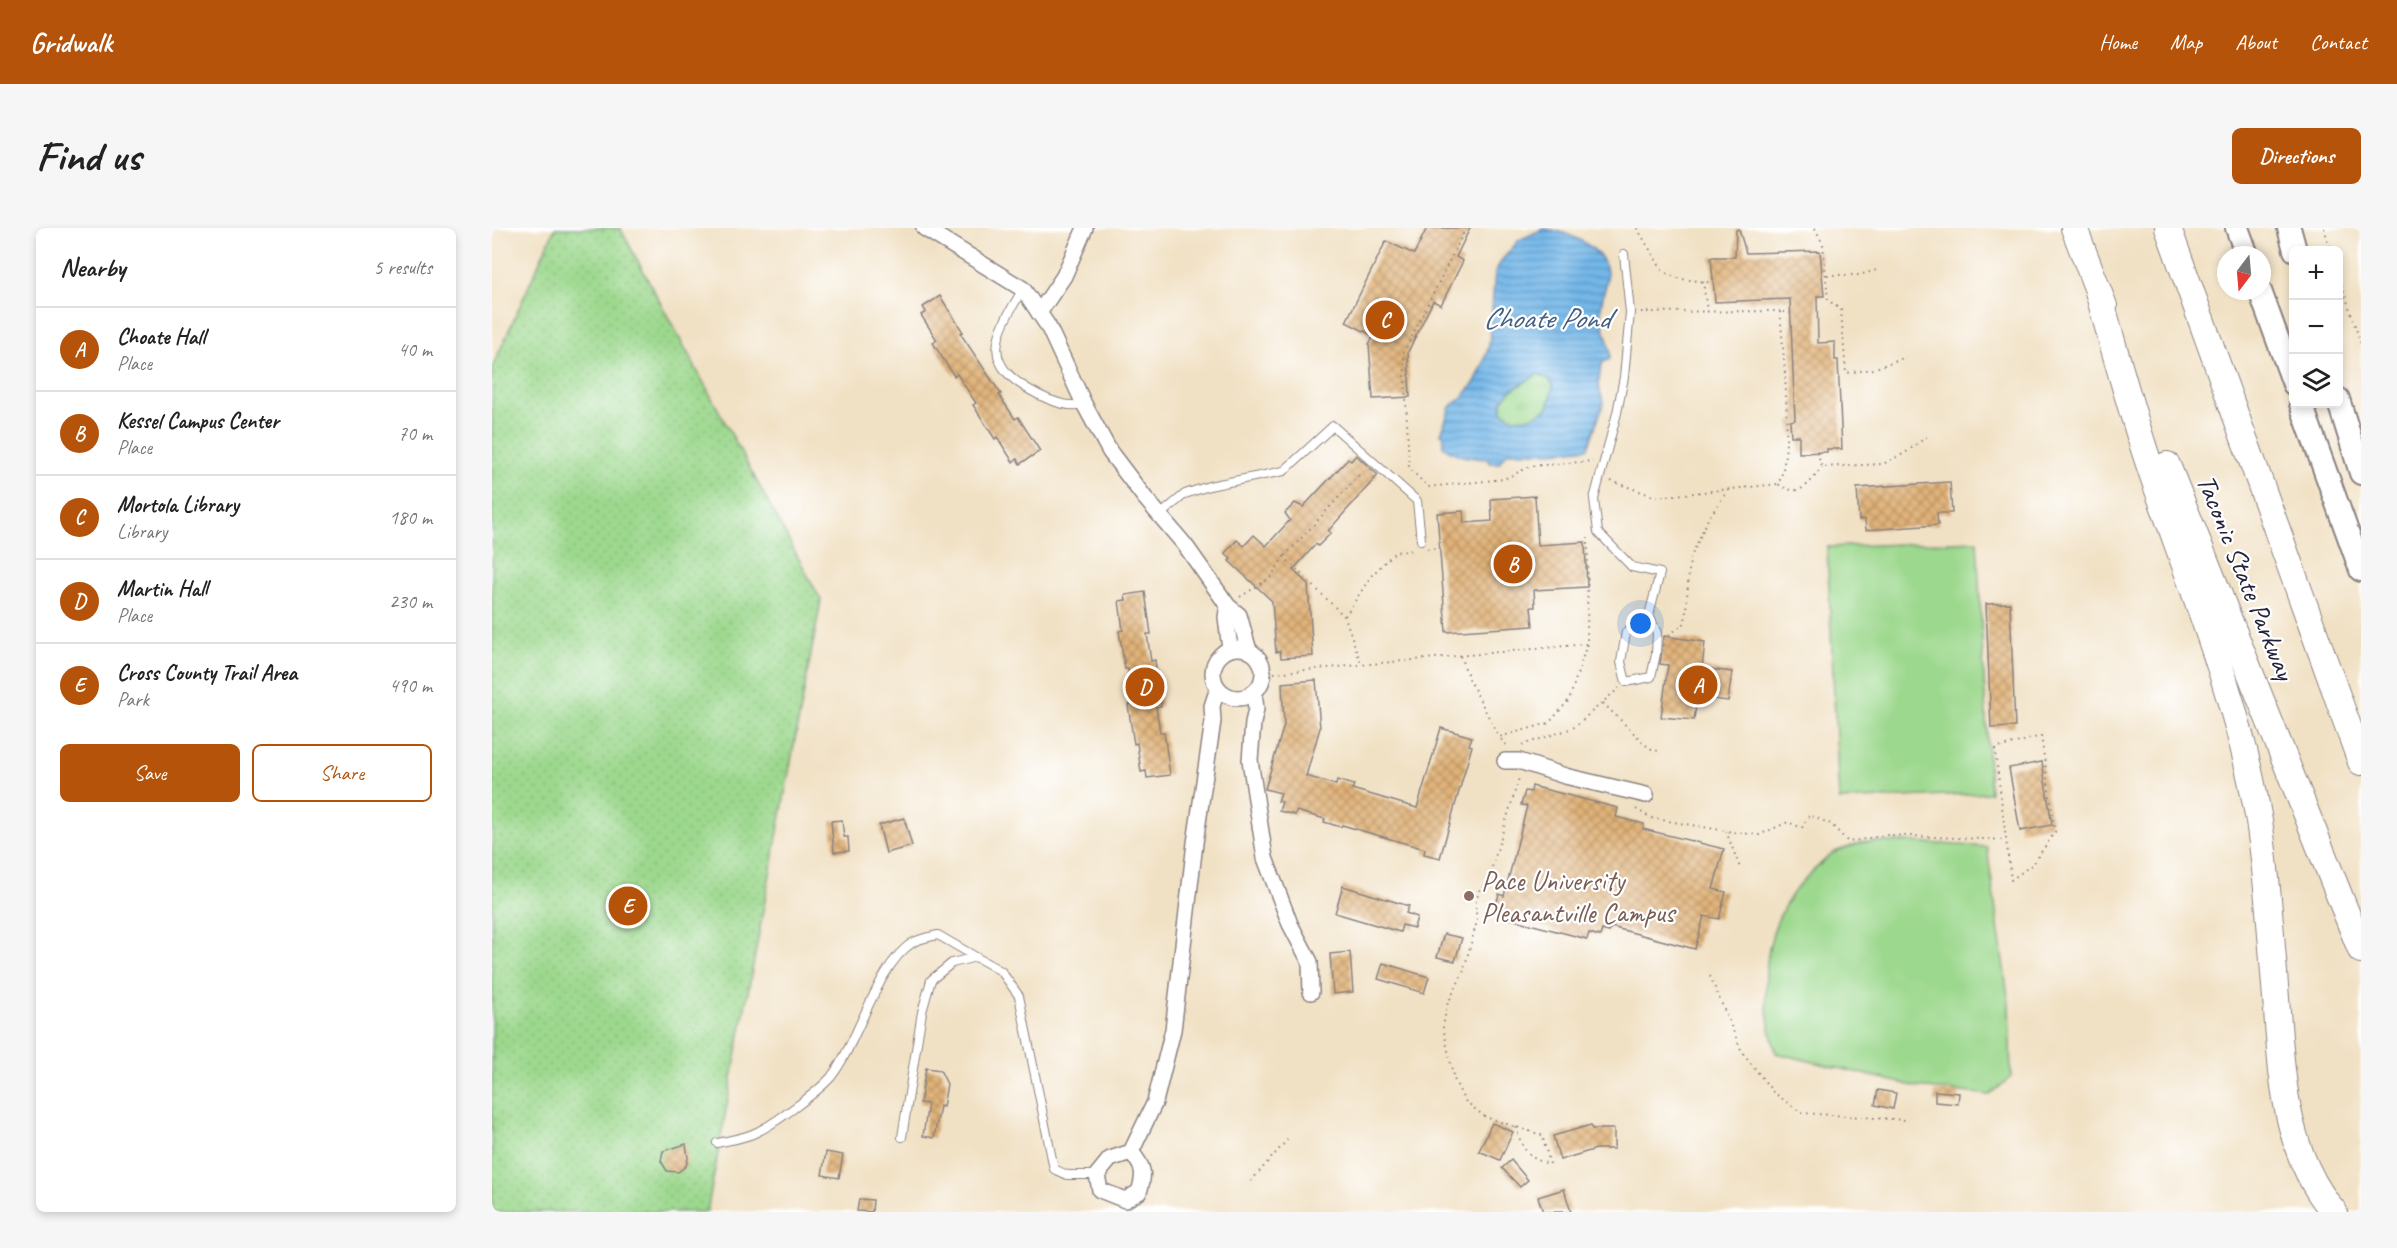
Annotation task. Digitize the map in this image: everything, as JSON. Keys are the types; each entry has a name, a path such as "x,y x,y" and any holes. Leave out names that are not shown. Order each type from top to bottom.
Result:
{"highway":[{"name":"Taconic State Parkway","path":"2074,228 2361,950"},
{"name":"Taconic State Parkway","path":"2168,228 2361,762"},
{"path":"2098,291 2134,418 2197,599 2243,749 2264,857 2281,1065 2289,1120 2308,1173 2334,1212"},
{"path":"2329,673 2361,734"}],"main road":[{"path":"2237,228 2244,246"},
{"path":"2289,228 2294,246"},
{"path":"2263,300 2289,370"},
{"path":"2302,408 2361,570"},
{"path":"2341,408 2361,473"}],"street":[{"path":"924,228 1023,290 1048,326 1084,404 1110,452 1185,545 1228,606 1239,615 1250,651"},
{"path":"1039,313 1064,276 1085,228"},
{"path":"1228,606 1226,617 1230,649"},
{"path":"1131,1152 1140,1162 1144,1178 1139,1192 1125,1200 1100,1190 1097,1175 1110,1159 1131,1152 1155,1102 1173,1030 1195,843 1213,721 1212,706 1218,688 1213,673 1214,665 1218,658 1230,649 1243,648 1250,651 1259,661 1261,681 1213,721"},
{"path":"1218,688 1242,695"},
{"path":"1242,695 1243,711 1253,723 1250,760 1265,858 1290,924 1310,962 1311,992"},
{"path":"1509,756 1564,776 1646,795"}],"lane":[{"path":"1624,254 1630,312 1624,377 1594,499 1598,532 1632,567 1660,573 1649,615 1657,633 1656,654 1651,677 1626,682 1621,662 1626,632 1649,615"},
{"path":"1023,290 1003,321 996,347 1000,367 1020,386 1049,400 1077,406 1084,404"},
{"path":"1160,516 1185,494 1209,486 1284,471 1333,426 1417,501 1421,540"},
{"path":"717,1143 756,1133 792,1109 831,1077 880,983 894,963 910,944 938,935 1001,971 1019,996 1054,1169 1067,1175 1097,1175"},
{"path":"902,1137 922,1012 931,980 952,963 976,957"}],"path":[{"path":"1466,228 1404,352 1409,468 1428,487 1504,479 1531,466 1605,459"},
{"path":"1637,228 1662,270 1673,278 1712,283"},
{"path":"1815,228 1822,244 1828,300 1841,310 1846,373 1873,369 1906,357"},
{"path":"2324,228 2330,246"},
{"path":"1826,275 1858,275 1880,269"},
{"path":"1703,281 1707,311"},
{"path":"2343,288 2361,344"},
{"path":"1630,312 1780,311 1791,313"},
{"path":"1778,484 1784,474 1785,421 1780,311"},
{"path":"1822,467 1884,464 1905,453 1929,435"},
{"path":"1817,453 1822,467"},
{"path":"1600,477 1656,497 1778,484 1788,491 1798,490 1809,485 1822,467"},
{"path":"1228,606 1270,578 1284,557 1362,472"},
{"path":"1668,637 1673,630 1685,623 1690,559 1708,519 1729,489"},
{"path":"1500,737 1549,723 1569,700 1587,644 1588,531"},
{"path":"1345,617 1372,575 1395,552 1439,548"},
{"path":"1284,557 1345,617 1361,664"},
{"path":"1262,674 1587,644"},
{"path":"1460,655 1470,681 1509,756 1521,772 1486,887 1480,888 1475,904 1477,921 1463,973 1447,1005 1443,1027 1454,1079 1464,1100 1485,1117 1542,1135 1550,1164 1537,1162 1521,1147 1516,1127"},
{"path":"1509,756 1534,743 1573,728 1626,682"},
{"path":"1603,703 1648,748 1661,752"},
{"path":"2041,736 2055,832 2033,864 2011,880 2006,840 1995,749 2041,736"},
{"path":"1633,807 1651,818 1726,831 1759,834 1788,822 1802,828 1809,815 1831,824 1848,842 1887,835 2006,840"},
{"path":"1726,831 1740,868"},
{"path":"1710,976 1742,1052 1773,1092 1802,1113 1905,1120"},
{"path":"1251,1181 1288,1139"}],"green space":[{"path":"555,228 620,228 821,600 707,1212 492,1212 492,368"},
{"path":"1538,374 1550,380 1553,386 1548,408 1537,415 1525,418 1513,417 1502,411 1502,401 1510,391"},
{"path":"1977,541 1990,793 1839,800 1827,547"},
{"path":"1864,842 1911,842 1987,847 2009,1004 2011,1077 1990,1095 1918,1087 1776,1053 1766,1003 1766,978 1768,954 1783,908 1797,888 1833,853"}],"water":[{"name":"Choate Pond","path":"1543,229 1553,230 1585,243 1601,258 1606,268 1607,278 1601,314 1610,347 1610,359 1603,362 1601,367 1599,387 1604,402 1588,448 1553,452 1508,452 1499,463 1490,463 1488,459 1464,456 1448,450 1443,446 1444,436 1441,434 1450,407 1463,397 1475,382 1483,365 1489,345 1495,272 1519,240","holes":["1538,374 1550,380 1553,386 1548,408 1543,412 1531,417 1519,418 1502,411 1502,401 1510,391"]}],"building":[{"path":"1427,228 1470,228 1456,257 1463,261 1441,305 1433,301 1408,352 1410,397 1373,399 1369,344 1374,336 1346,322 1386,241 1414,254"},
{"path":"1739,229 1746,253 1820,251 1824,296 1817,296 1818,343 1835,342 1835,360 1838,360 1842,449 1799,453 1799,436 1791,436 1790,421 1795,420 1790,299 1715,302 1711,257 1735,257 1736,230"},
{"path":"940,296 963,332 960,333 1001,394 999,395 1015,419 1018,417 1040,451 1020,464 1017,459 1013,462 997,437 995,439 973,405 976,403 957,374 954,376 933,343 937,340 921,315 926,312 923,307"},
{"path":"1356,455 1378,475 1328,531 1331,533 1318,546 1316,544 1293,570 1308,584 1313,656 1281,658 1280,651 1276,652 1272,601 1229,561 1231,559 1225,553 1237,540 1244,546 1254,535 1266,546 1290,520 1285,513 1295,503 1303,507 1348,459 1351,461"},
{"path":"1950,482 1952,513 1937,513 1938,525 1866,530 1865,519 1859,520 1857,488"},
{"path":"1535,496 1538,545 1585,542 1587,587 1534,590 1535,607 1531,607 1533,626 1446,632 1437,513 1463,511 1464,523 1492,521 1491,499"},
{"path":"1145,592 1151,634 1147,634 1151,661 1155,660 1161,706 1156,707 1160,732 1164,732 1170,775 1147,778 1146,771 1141,772 1137,743 1134,744 1128,705 1133,704 1119,631 1123,630 1119,601 1126,600 1125,595"},
{"path":"2010,603 2015,727 1991,728 1986,604"},
{"path":"1664,636 1705,642 1702,668 1732,672 1728,701 1697,697 1694,720 1661,717 1668,665 1660,664"},
{"path":"1316,680 1320,728 1306,776 1336,785 1337,780 1354,785 1352,789 1417,808 1441,728 1472,737 1469,745 1472,746 1440,858 1424,854 1425,849 1324,822 1325,819 1296,811 1295,815 1279,811 1282,802 1278,801 1281,793 1265,789 1284,725 1282,683"},
{"path":"2042,762 2052,825 2020,831 2009,768"},
{"path":"1532,786 1618,808 1616,817 1644,824 1643,829 1724,849 1713,889 1726,892 1719,919 1704,916 1695,949 1611,927 1609,932 1602,930 1600,936 1589,933 1587,939 1499,916 1501,910 1495,909 1499,894 1504,896 1527,806 1521,805 1525,791 1531,792"},
{"path":"904,818 912,846 886,853 879,825"},
{"path":"842,820 844,837 848,837 849,851 834,852 831,821"},
{"path":"1343,886 1409,906 1406,913 1417,917 1414,928 1402,925 1400,932 1335,913"},
{"path":"1444,934 1462,938 1455,961 1437,957"},
{"path":"1350,952 1353,992 1333,994 1330,954"},
{"path":"1383,963 1429,977 1424,993 1378,979"},
{"path":"926,1068 940,1070 947,1084 934,1138 923,1136 928,1104 920,1103"},
{"path":"1878,1090 1896,1093 1893,1109 1875,1105"},
{"path":"1935,1091 1959,1093 1958,1104 1935,1102"},
{"path":"1492,1123 1513,1132 1500,1160 1479,1151"},
{"path":"1591,1125 1592,1129 1614,1129 1614,1149 1596,1149 1560,1160 1553,1136"},
{"path":"686,1144 688,1158 686,1166 678,1172 667,1171 661,1161 663,1151"},
{"path":"826,1152 843,1155 839,1178 822,1175"},
{"path":"1511,1160 1528,1180 1520,1187 1502,1168"},
{"path":"1564,1189 1571,1212 1543,1212 1538,1197"},
{"path":"859,1199 873,1200 872,1212 857,1211"}],"place":[{"name":"Mortola Library","path":"1385,320"},
{"name":"Kessel Campus Center","path":"1513,564"},
{"name":"Choate Hall","path":"1698,685"},
{"name":"Martin Hall","path":"1145,687"},
{"name":"Pace University Pleasantville Campus","path":"1469,896"},
{"name":"Cross County Trail Area","path":"628,906"}]}
